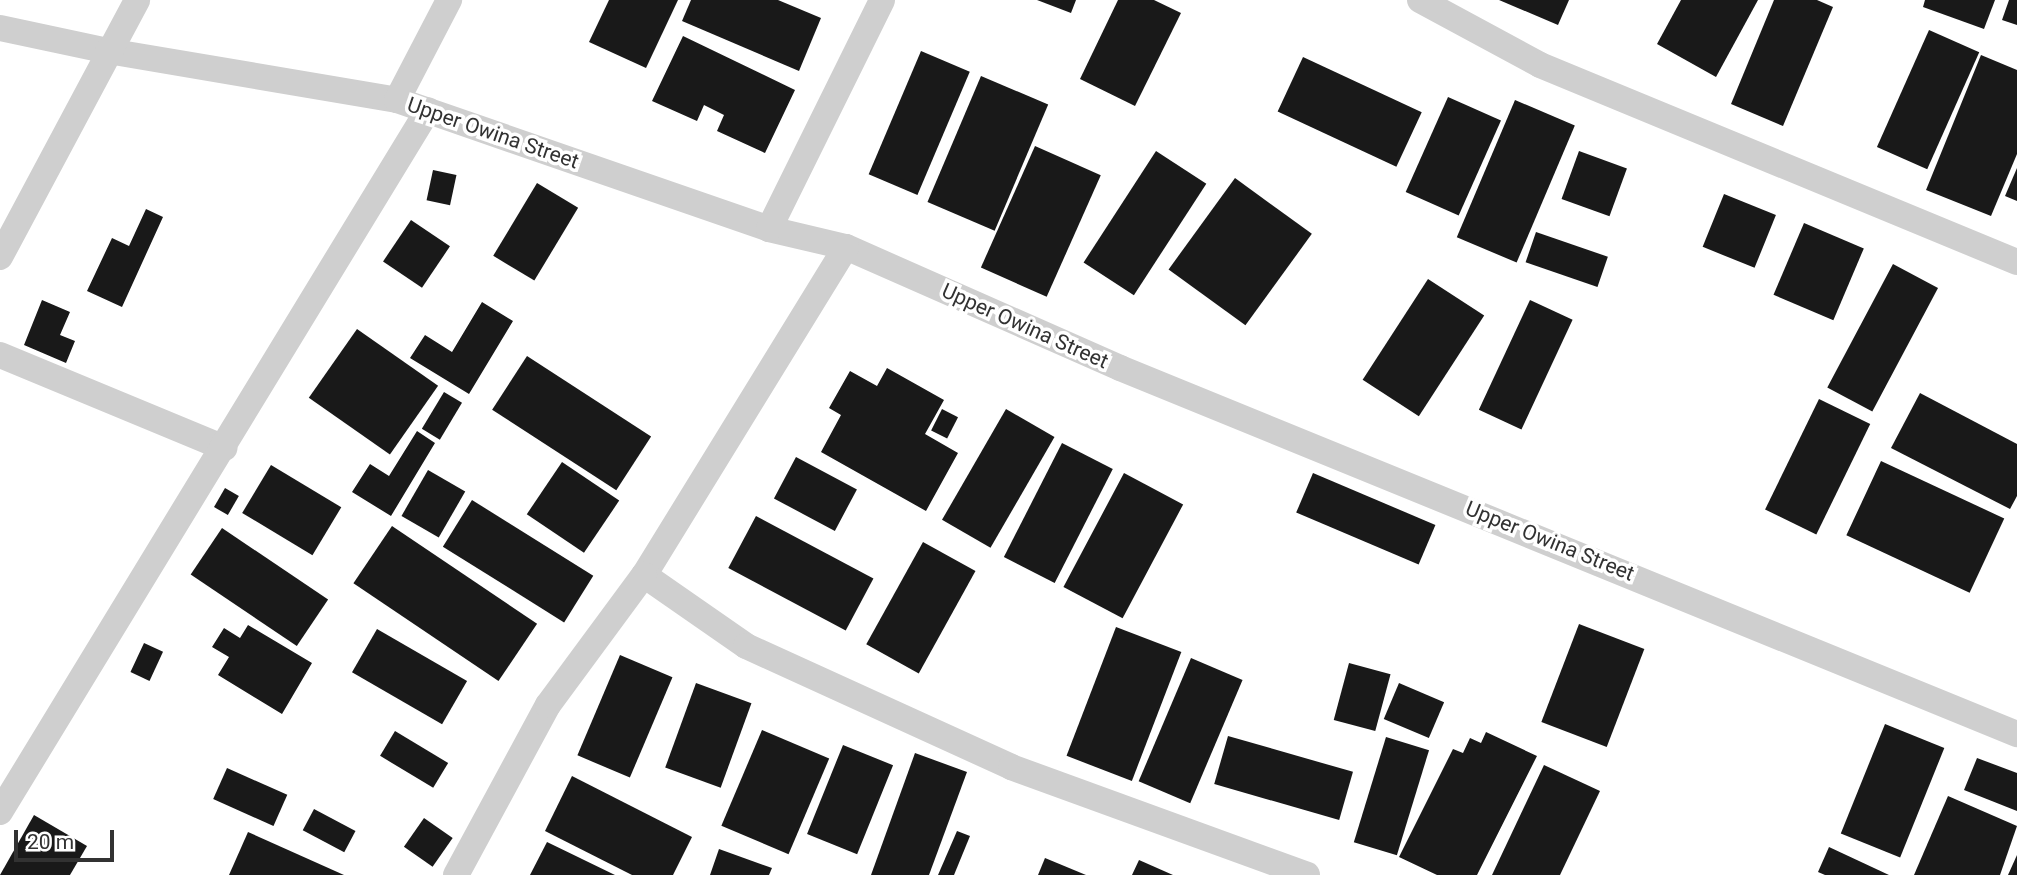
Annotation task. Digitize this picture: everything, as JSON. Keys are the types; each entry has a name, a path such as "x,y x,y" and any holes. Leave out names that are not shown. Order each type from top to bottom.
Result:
{"street":[{"path":"0,257 137,0"},
{"path":"397,100 449,0"},
{"path":"769,229 882,0"},
{"path":"1420,0 1540,65 2017,262"},
{"name":"Upper Owina Street","path":"0,28 108,51 397,100 769,229 846,247 1120,368 2017,733"},
{"path":"0,812 225,448 428,110"},
{"path":"459,874 548,705 644,575 846,247"},
{"path":"0,355 225,448"},
{"path":"644,575 746,646 1011,768 1307,875"}],"building":[{"path":"609,0 678,0 646,68 589,42"},
{"path":"691,0 778,0 821,18 799,71 682,21"},
{"path":"1037,0 1076,0 1071,13"},
{"path":"1118,0 1154,0 1181,13 1135,106 1080,79"},
{"path":"1499,0 1569,0 1558,25"},
{"path":"1681,0 1758,0 1716,77 1657,44"},
{"path":"1774,0 1817,0 1833,7 1783,126 1731,104"},
{"path":"1925,0 1995,0 1984,29 1923,7"},
{"path":"2009,0 2017,0 2017,25 2002,20"},
{"path":"1929,30 1979,52 1927,169 1877,147"},
{"path":"683,36 795,90 765,153 717,131 724,115 704,105 697,121 652,101"},
{"path":"921,51 970,72 917,195 869,174"},
{"path":"1981,55 2017,70 2017,154 1991,216 1926,190"},
{"path":"1303,57 1422,112 1396,167 1278,111"},
{"path":"981,76 1048,105 995,231 927,202"},
{"path":"1448,97 1501,121 1459,216 1406,192"},
{"path":"1515,100 1575,125 1517,263 1457,237"},
{"path":"1035,146 1101,175 1047,297 981,268"},
{"path":"1156,151 1206,184 1134,295 1084,263"},
{"path":"1579,151 1627,168 1609,216 1562,199"},
{"path":"2017,168 2017,201 2005,196"},
{"path":"433,170 456,175 450,205 427,200"},
{"path":"1235,178 1312,234 1245,325 1169,269"},
{"path":"537,183 578,208 534,281 493,256"},
{"path":"1724,194 1776,215 1755,268 1703,247"},
{"path":"146,209 163,217 122,307 87,291 112,238 129,246"},
{"path":"411,220 450,246 422,288 383,261"},
{"path":"1804,223 1864,248 1833,320 1774,295"},
{"path":"1536,232 1608,257 1597,287 1526,262"},
{"path":"1893,264 1938,288 1872,412 1827,388"},
{"path":"1428,279 1484,315 1419,416 1363,380"},
{"path":"42,300 70,312 60,335 75,341 66,363 24,345"},
{"path":"1530,300 1573,320 1521,430 1479,410"},
{"path":"482,302 513,321 469,394 410,358 425,335 452,352"},
{"path":"357,329 438,386 390,455 309,398"},
{"path":"527,356 651,437 616,490 492,410"},
{"path":"887,368 944,400 925,434 958,453 926,511 821,452 841,415 829,408 850,371 877,386"},
{"path":"444,392 462,403 440,440 422,429"},
{"path":"1920,393 2017,444 2017,496 2010,509 1891,448"},
{"path":"1819,399 1870,424 1816,535 1765,510"},
{"path":"942,409 958,417 947,439 931,430"},
{"path":"1006,409 1054,437 990,548 942,520"},
{"path":"417,431 435,443 391,516 352,492 370,464 389,476"},
{"path":"1062,443 1113,469 1055,583 1004,557"},
{"path":"796,457 857,489 835,531 774,498"},
{"path":"1881,461 2004,518 1970,593 1846,535"},
{"path":"562,462 619,501 584,553 527,514"},
{"path":"271,465 341,507 312,555 242,513"},
{"path":"428,470 465,491 439,537 402,516"},
{"path":"1124,473 1183,504 1123,618 1063,587"},
{"path":"1313,473 1435,525 1419,565 1296,513"},
{"path":"225,488 239,496 228,515 214,507"},
{"path":"472,500 593,576 564,622 443,547"},
{"path":"756,516 873,578 846,631 728,568"},
{"path":"392,526 537,624 498,681 353,583"},
{"path":"222,528 328,600 297,646 191,574"},
{"path":"923,542 975,571 919,673 866,644"},
{"path":"1579,624 1644,649 1607,747 1541,722"},
{"path":"248,625 312,663 282,714 218,675 229,657 212,647 224,628 240,638"},
{"path":"1116,627 1181,652 1132,781 1067,756"},
{"path":"377,629 467,681 442,724 352,672"},
{"path":"144,643 163,652 150,681 130,672"},
{"path":"620,655 672,677 630,778 577,755"},
{"path":"1191,658 1243,680 1190,803 1139,781"},
{"path":"1349,663 1391,674 1375,731 1334,720"},
{"path":"696,683 751,703 721,788 665,768"},
{"path":"1399,683 1444,702 1429,738 1384,719"},
{"path":"1885,724 1944,748 1900,857 1841,833"},
{"path":"762,730 829,759 789,854 721,826"},
{"path":"395,731 448,763 433,788 380,756"},
{"path":"1486,732 1537,756 1477,875 1437,875 1399,857 1453,749 1463,753 1470,738 1481,743"},
{"path":"1228,736 1353,772 1339,820 1214,784"},
{"path":"1386,737 1429,750 1397,855 1354,842"},
{"path":"843,745 893,765 857,854 807,834"},
{"path":"915,753 967,772 929,875 871,875"},
{"path":"1977,758 2017,773 2017,811 1964,790"},
{"path":"1544,765 1600,791 1560,875 1492,875"},
{"path":"227,768 287,795 273,826 213,799"},
{"path":"572,776 692,837 673,875 632,875 545,831"},
{"path":"1948,796 2017,826 2000,875 1914,875"},
{"path":"314,809 355,831 344,852 303,830"},
{"path":"34,815 87,846 70,875 0,875"},
{"path":"424,818 453,838 433,867 404,847"},
{"path":"957,831 970,836 954,875 938,875"},
{"path":"248,832 344,875 229,875"},
{"path":"547,842 615,875 530,875"},
{"path":"1829,847 1889,875 1825,875 1818,872"},
{"path":"719,849 772,868 769,875 710,875"},
{"path":"2017,855 2017,875 2008,875"},
{"path":"1045,858 1086,875 1038,875"},
{"path":"1139,860 1173,875 1132,875"}]}
